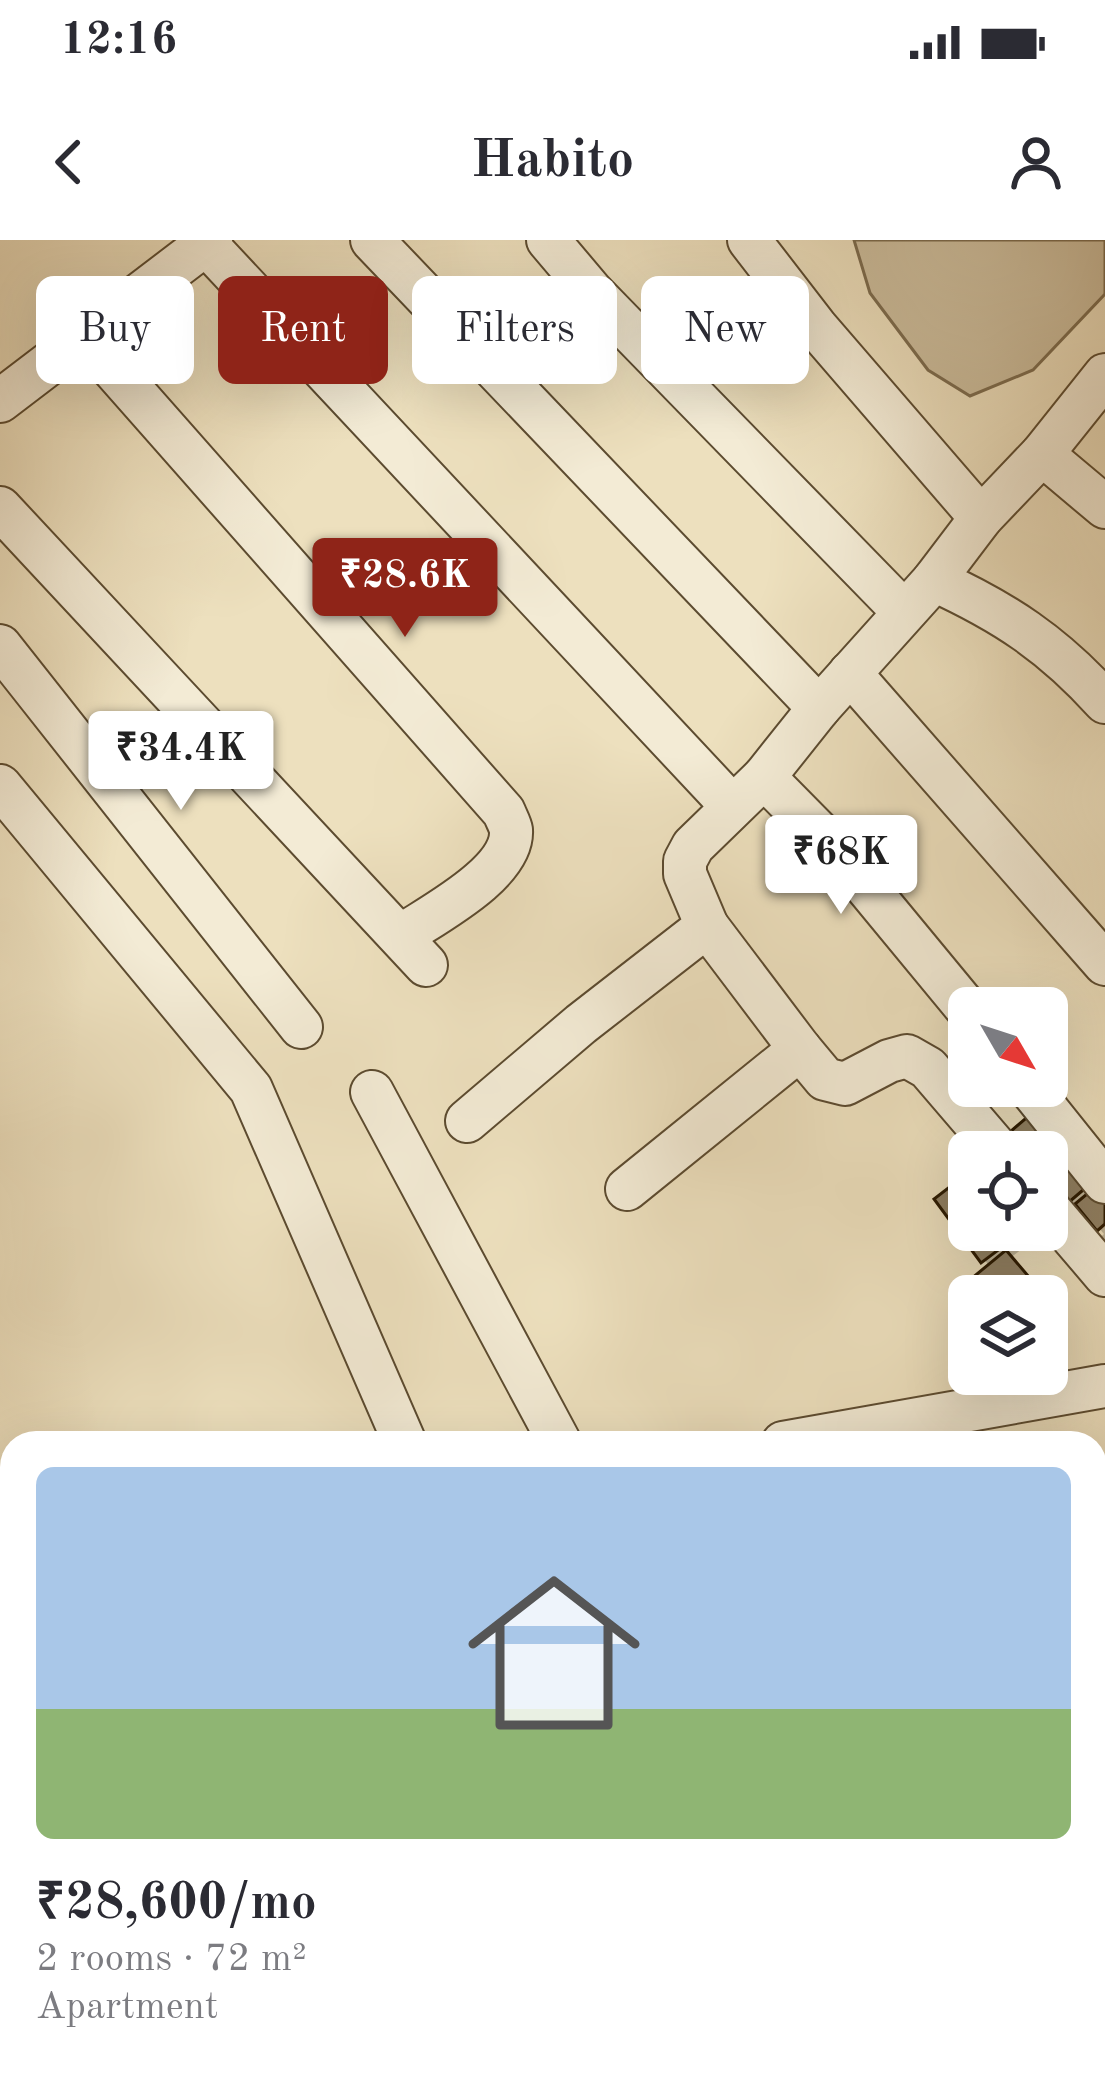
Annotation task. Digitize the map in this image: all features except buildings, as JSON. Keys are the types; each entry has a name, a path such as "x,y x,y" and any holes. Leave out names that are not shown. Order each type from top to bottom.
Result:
{"street":[{"path":"372,240 819,708"},
{"path":"548,240 592,292 904,612"},
{"path":"749,240 817,328 981,518"},
{"path":"165,276 209,242 731,805"},
{"path":"0,401 36,374"},
{"path":"982,1131 928,1068 907,1056 845,1084 825,1079 707,926 685,861 692,845 764,777 1105,375"},
{"path":"0,508 413,951 506,856 511,831 504,812 126,384"},
{"path":"1042,454 1105,506"},
{"path":"934,580 1000,610 1076,669 1105,702"},
{"path":"0,646 301,1028"},
{"path":"850,673 1105,964"},
{"path":"764,777 836,850 949,987"},
{"path":"0,786 251,1089 400,1431"},
{"path":"467,1121 707,926"},
{"path":"626,1190 800,1049"},
{"path":"372,1092 554,1431"},
{"path":"1045,1107 1105,1182"},
{"path":"1068,1232 1105,1275"},
{"path":"851,1431 1105,1386"}],"shaded area":[{"path":"854,240 1105,240 1105,294 1033,370 970,396 928,370 870,293"}]}
